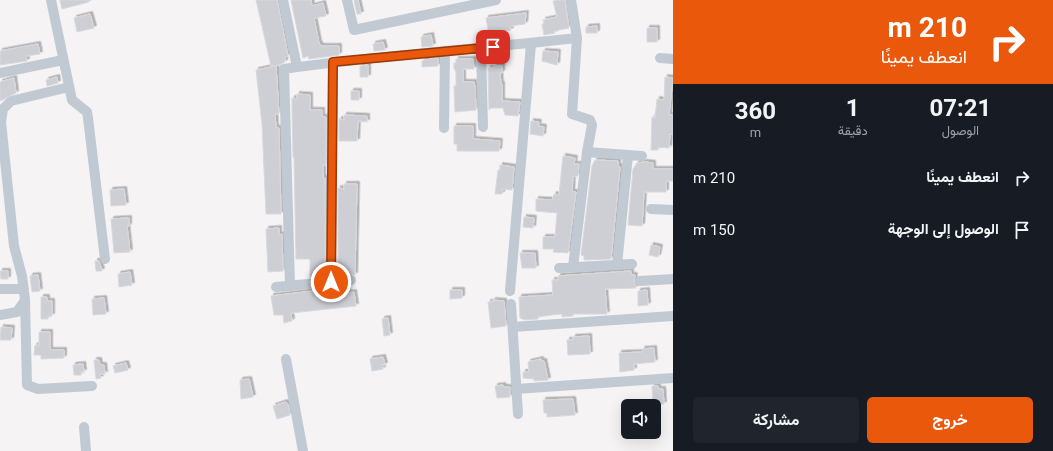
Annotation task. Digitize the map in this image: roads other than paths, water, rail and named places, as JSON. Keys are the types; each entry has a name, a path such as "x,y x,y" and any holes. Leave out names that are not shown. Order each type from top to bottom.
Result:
{"street":[{"path":"51,0 72,100 87,112 104,259"},
{"path":"283,0 297,67"},
{"path":"347,0 354,30 496,0"},
{"path":"571,0 577,38 571,110 573,115 592,122 573,267"},
{"path":"290,286 284,69 333,62 481,49 577,38"},
{"path":"510,292 531,44"},
{"path":"481,49 482,127"},
{"path":"444,128 445,52"},
{"path":"660,58 673,59"},
{"path":"0,73 63,60"},
{"path":"331,282 333,62"},
{"path":"69,87 11,101 3,109 1,115 13,232 24,289 27,385 38,389 92,386"},
{"path":"587,152 642,156"},
{"path":"617,265 628,155"},
{"path":"651,209 673,210"},
{"path":"559,268 632,264"},
{"path":"640,281 673,279"},
{"path":"276,287 352,280"},
{"path":"0,289 24,289"},
{"path":"0,315 17,312 25,300"},
{"path":"511,304 518,414"},
{"path":"513,327 673,316"},
{"path":"286,359 303,451"},
{"path":"516,389 673,378"},
{"path":"84,427 86,451"}]}
